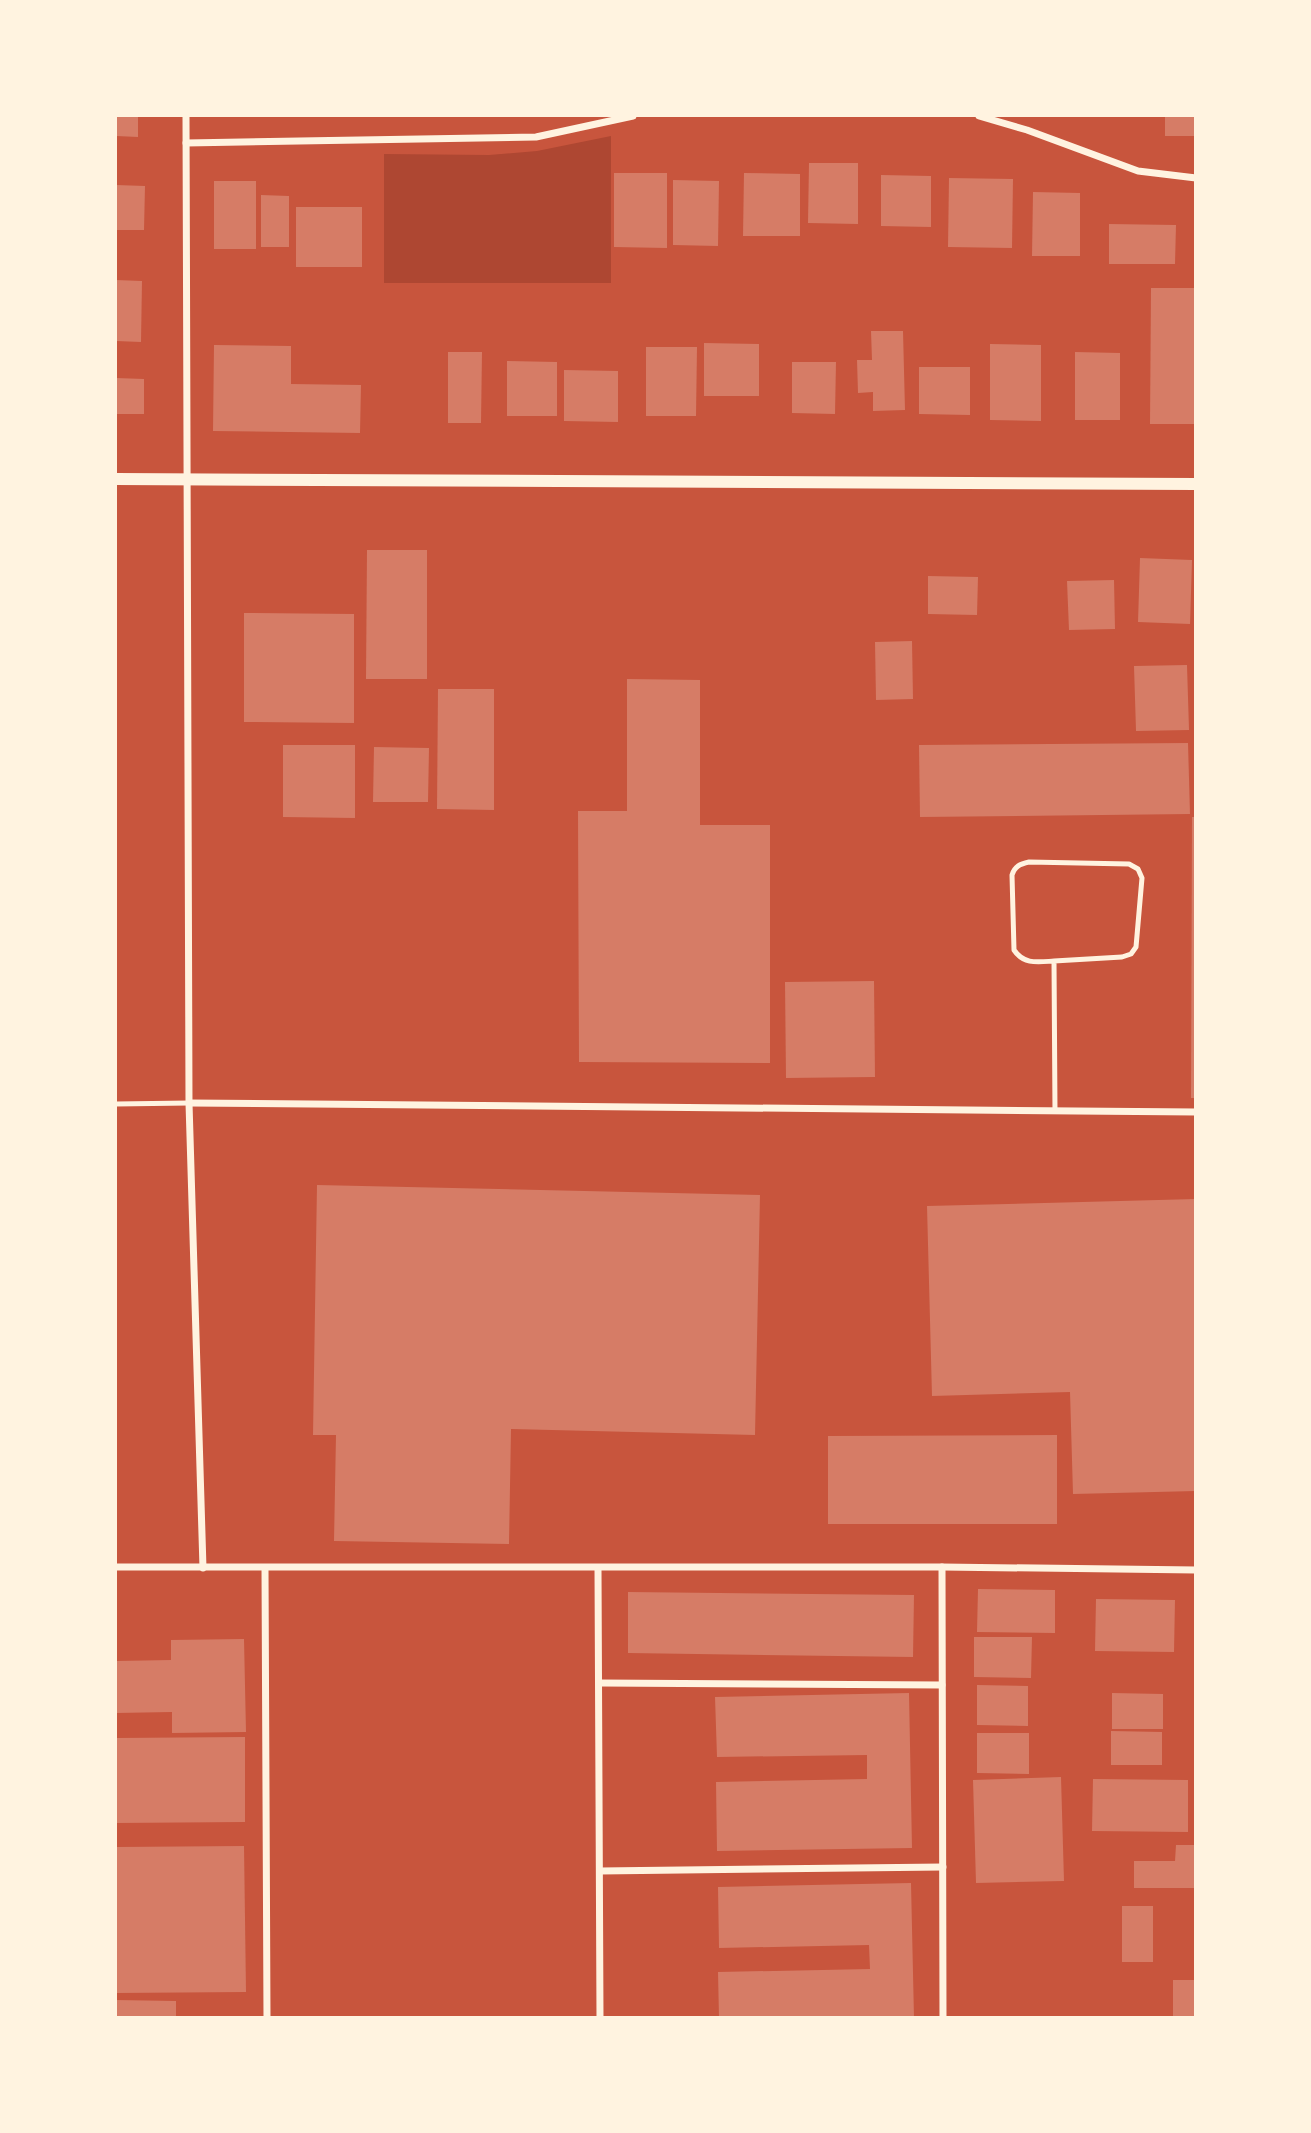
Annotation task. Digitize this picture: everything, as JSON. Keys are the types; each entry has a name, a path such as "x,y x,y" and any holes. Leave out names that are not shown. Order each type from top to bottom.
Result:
{"street":[{"path":"186,116 189,1103 203,1568"},
{"path":"186,143 536,136 633,116"},
{"path":"979,116 1027,130 1138,171 1195,178"},
{"path":"116,479 1195,484"},
{"path":"189,1103 1195,1112"},
{"path":"116,1567 942,1567 1195,1570"},
{"path":"942,1567 943,2018"},
{"path":"265,1568 267,2018"},
{"path":"598,1568 600,2018"},
{"path":"600,1683 942,1685"},
{"path":"600,1871 943,1867"}],"lane":[{"path":"1028,862 1129,864 1138,869 1142,878 1136,947 1131,954 1122,957 1054,961 1028,962 1020,958 1014,950 1014,869 1028,862"},
{"path":"1054,961 1055,1111"},
{"path":"116,1104 189,1103"}],"shaded area":[{"path":"611,136 611,283 384,283 384,154 489,155 537,151"}],"building":[{"path":"116,116 138,116 138,137 116,136"},
{"path":"1165,116 1196,116 1196,136 1165,136"},
{"path":"809,163 858,163 858,224 808,223"},
{"path":"614,173 667,173 667,248 614,247"},
{"path":"744,173 800,174 800,236 743,236"},
{"path":"881,175 931,176 931,227 881,226"},
{"path":"949,178 1013,179 1012,248 948,247"},
{"path":"673,180 719,181 718,246 673,245"},
{"path":"214,181 256,181 256,249 214,249"},
{"path":"116,185 145,186 144,230 116,230"},
{"path":"1033,192 1080,193 1080,256 1032,256"},
{"path":"261,195 289,196 289,247 261,247"},
{"path":"296,207 362,207 362,267 296,267"},
{"path":"1109,224 1176,225 1175,264 1109,264"},
{"path":"116,280 142,281 141,342 116,341"},
{"path":"1151,288 1196,288 1196,424 1150,424"},
{"path":"871,331 903,331 905,410 873,411 873,392 858,393 857,360 872,360"},
{"path":"704,343 759,344 759,396 704,396"},
{"path":"990,344 1041,345 1041,421 990,420"},
{"path":"214,345 291,346 291,384 361,385 360,433 213,431"},
{"path":"646,347 697,347 696,416 646,416"},
{"path":"448,352 482,352 481,423 448,423"},
{"path":"1075,352 1120,353 1120,420 1075,420"},
{"path":"507,361 557,362 557,416 507,416"},
{"path":"792,362 836,362 835,414 792,413"},
{"path":"919,367 970,367 970,415 919,414"},
{"path":"564,370 618,371 618,422 564,421"},
{"path":"116,378 144,379 144,414 116,414"},
{"path":"367,550 427,550 427,679 366,679"},
{"path":"1140,558 1192,560 1190,624 1138,622"},
{"path":"928,576 978,577 977,615 928,614"},
{"path":"1114,580 1115,629 1069,630 1067,581"},
{"path":"244,613 354,614 354,723 244,722"},
{"path":"912,641 913,699 876,700 875,642"},
{"path":"1187,665 1189,730 1136,731 1134,666"},
{"path":"627,679 700,680 700,825 770,825 770,1063 579,1062 578,811 627,811"},
{"path":"438,689 494,689 494,810 437,809"},
{"path":"1188,743 1190,814 920,817 919,745"},
{"path":"283,745 355,745 355,818 283,817"},
{"path":"374,747 429,748 428,802 373,802"},
{"path":"1192,817 1196,817 1196,1098 1191,1098"},
{"path":"874,981 875,1077 786,1078 785,982"},
{"path":"317,1185 760,1195 755,1435 511,1429 509,1544 334,1541 336,1435 313,1435"},
{"path":"1196,1199 1196,1491 1073,1494 1070,1392 932,1396 927,1206"},
{"path":"1057,1435 1057,1524 828,1524 828,1436"},
{"path":"978,1589 1055,1590 1055,1633 977,1632"},
{"path":"628,1592 914,1595 913,1657 628,1653"},
{"path":"1096,1599 1175,1600 1174,1652 1095,1651"},
{"path":"974,1637 1032,1637 1031,1678 974,1677"},
{"path":"244,1639 246,1732 172,1733 172,1712 116,1713 116,1661 171,1660 171,1640"},
{"path":"977,1685 1028,1686 1028,1726 977,1725"},
{"path":"909,1693 912,1848 717,1851 716,1782 867,1779 867,1755 717,1757 715,1697"},
{"path":"1112,1693 1163,1694 1163,1729 1112,1729"},
{"path":"1111,1731 1162,1732 1162,1765 1111,1765"},
{"path":"977,1733 1029,1733 1029,1774 977,1773"},
{"path":"245,1737 245,1822 116,1823 116,1738"},
{"path":"1061,1777 1064,1881 976,1883 973,1780"},
{"path":"1093,1779 1188,1780 1188,1832 1092,1831"},
{"path":"1176,1845 1196,1845 1196,1888 1134,1888 1134,1861 1175,1861"},
{"path":"244,1846 246,1992 116,1993 116,1847"},
{"path":"911,1883 914,2018 719,2018 718,1972 870,1969 869,1945 719,1948 718,1887"},
{"path":"1122,1906 1153,1906 1153,1962 1122,1962"},
{"path":"1173,1980 1196,1980 1196,2018 1173,2018"},
{"path":"116,2000 176,2001 176,2018 116,2018"}]}
